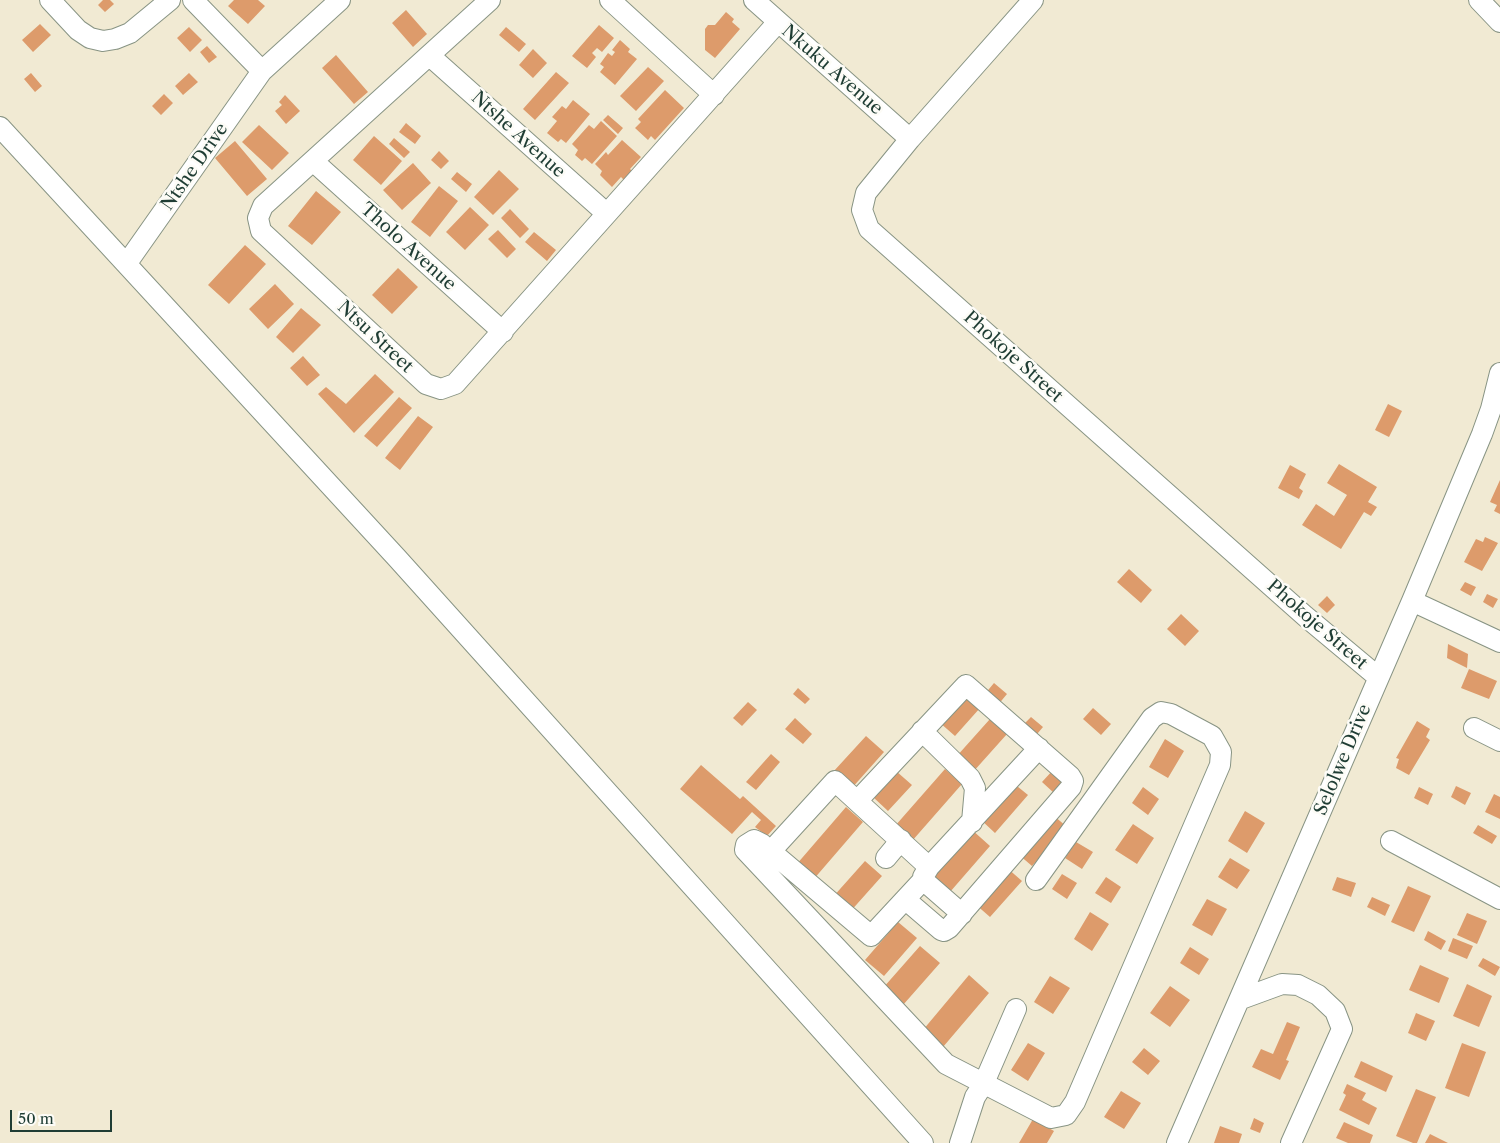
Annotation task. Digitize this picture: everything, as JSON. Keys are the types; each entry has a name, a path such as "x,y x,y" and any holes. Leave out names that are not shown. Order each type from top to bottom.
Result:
{"street":[{"path":"50,0 78,30 90,38 103,41 130,33 170,0"},
{"path":"193,0 262,70"},
{"name":"Ntshe Drive","path":"127,263 262,70 340,0"},
{"name":"Ntsu Street","path":"490,0 263,206 258,218 261,231 426,384 441,389 455,384 503,332 606,213 778,22"},
{"path":"610,0 714,95"},
{"name":"Nkuku Avenue","path":"754,0 910,138"},
{"name":"Phokoje Street","path":"1033,0 910,138 866,193 862,210 869,229 1305,616 1378,677"},
{"path":"1479,0 1500,22"},
{"name":"Ntshe Avenue","path":"430,56 606,213"},
{"path":"0,127 403,565 923,1143"},
{"name":"Tholo Avenue","path":"313,161 503,332"},
{"name":"Selolwe Drive","path":"1177,1143 1412,601 1492,409 1500,373"},
{"path":"1412,601 1500,642"},
{"path":"858,800 966,685 1039,748 1073,781 1071,787 962,914 944,931 906,900"},
{"path":"871,936 771,851 754,840 746,845 745,850 946,1064 1051,1118 1066,1115 1075,1102 1220,765 1220,752 1212,736 1171,714 1162,712 1152,718 1036,880"},
{"path":"1474,728 1500,741"},
{"path":"922,731 970,778 975,788 972,822"},
{"path":"850,960 906,900 926,873 1039,748"},
{"path":"771,851 832,782 838,783 901,840 926,873 962,914"},
{"path":"886,858 901,840"},
{"path":"1391,841 1500,898"},
{"path":"798,906 814,887"},
{"path":"1241,999 1282,984 1298,985 1318,994 1335,1011 1342,1029 1291,1143"},
{"path":"960,1143 975,1097 984,1083 1016,1009"}],"building":[{"path":"103,0 110,0 114,4 105,12 98,5"},
{"path":"234,0 258,0 265,6 248,24 228,6"},
{"path":"406,10 427,34 413,47 392,23"},
{"path":"726,12 734,19 732,22 740,29 715,58 705,50 705,29 708,25 715,25"},
{"path":"40,24 51,35 33,52 22,40"},
{"path":"599,25 614,38 602,52 597,48 592,53 596,57 587,68 572,56"},
{"path":"189,27 202,40 190,52 177,38"},
{"path":"506,27 526,44 519,52 499,35"},
{"path":"620,40 630,49 628,52 637,59 615,85 600,72 604,67 600,64 608,53 612,56 615,52 612,50"},
{"path":"207,46 217,57 209,63 200,52"},
{"path":"533,49 547,63 533,78 519,65"},
{"path":"336,55 368,92 354,104 322,68"},
{"path":"648,67 664,81 636,111 620,96"},
{"path":"556,72 569,83 535,120 523,109"},
{"path":"31,73 42,86 35,92 24,79"},
{"path":"189,73 198,82 183,95 175,86"},
{"path":"665,90 684,108 655,140 651,136 648,140 635,128 641,122 638,119"},
{"path":"164,94 173,103 161,115 152,106"},
{"path":"285,95 300,111 286,124 275,111 282,105 279,102"},
{"path":"573,100 590,114 566,143 561,139 558,142 547,133 557,121 552,117 562,106 566,109"},
{"path":"608,115 623,128 618,134 603,120"},
{"path":"601,121 617,136 592,164 585,158 582,161 575,155 578,150 572,144 589,125 594,129"},
{"path":"406,123 421,136 415,144 399,132"},
{"path":"259,125 289,153 272,170 242,142"},
{"path":"374,136 402,161 381,185 353,160"},
{"path":"394,138 410,152 404,158 389,144"},
{"path":"622,140 641,157 630,169 632,171 624,180 621,177 612,187 600,175 602,171 595,164 606,152 608,155"},
{"path":"235,141 267,179 247,196 215,158"},
{"path":"439,151 449,161 441,169 431,160"},
{"path":"413,163 431,183 402,210 383,190"},
{"path":"499,170 519,189 493,215 474,197"},
{"path":"457,172 472,184 466,192 451,179"},
{"path":"439,186 458,201 430,237 411,222"},
{"path":"316,191 341,212 312,245 288,226"},
{"path":"470,207 489,225 465,250 446,232"},
{"path":"510,209 529,229 520,238 501,218"},
{"path":"498,230 516,249 507,258 488,239"},
{"path":"534,232 556,250 547,261 525,242"},
{"path":"245,245 266,264 229,304 208,285"},
{"path":"398,268 418,287 392,314 372,295"},
{"path":"275,284 294,304 268,329 249,309"},
{"path":"301,308 321,325 293,353 276,337"},
{"path":"303,356 320,375 307,386 290,368"},
{"path":"375,374 394,392 354,433 318,394 326,387 346,404"},
{"path":"399,397 412,408 377,447 364,436"},
{"path":"1388,404 1402,411 1389,437 1375,430"},
{"path":"418,416 433,427 400,470 385,458"},
{"path":"1339,464 1377,487 1368,502 1377,507 1371,516 1364,512 1341,549 1302,525 1316,504 1334,516 1347,495 1327,483"},
{"path":"1290,465 1306,474 1299,488 1303,491 1299,499 1278,488"},
{"path":"1500,480 1500,514 1494,511 1497,505 1490,502"},
{"path":"1485,537 1498,543 1482,571 1464,562 1476,539 1483,542"},
{"path":"1129,569 1152,590 1141,603 1117,582"},
{"path":"1465,582 1476,587 1471,596 1460,590"},
{"path":"1487,594 1498,599 1493,608 1483,602"},
{"path":"1327,596 1335,605 1327,613 1318,605"},
{"path":"1181,614 1199,631 1185,646 1167,629"},
{"path":"1448,644 1468,654 1467,668 1447,658"},
{"path":"1469,669 1497,681 1489,699 1461,688"},
{"path":"994,683 1007,694 997,706 984,695"},
{"path":"798,688 810,699 805,704 793,694"},
{"path":"964,694 980,708 955,736 939,722"},
{"path":"748,702 757,710 742,726 733,718"},
{"path":"1093,708 1111,724 1101,735 1083,719"},
{"path":"1031,717 1043,727 1032,740 1019,729"},
{"path":"795,718 812,734 803,744 785,729"},
{"path":"990,719 1007,734 973,772 956,757"},
{"path":"1417,721 1430,729 1426,737 1430,740 1409,775 1396,768 1399,759 1396,758"},
{"path":"866,736 884,752 851,789 833,772"},
{"path":"1165,739 1184,751 1168,778 1149,767"},
{"path":"771,754 780,762 756,790 746,782"},
{"path":"701,765 740,799 743,796 776,826 767,836 755,827 761,820 752,812 732,834 680,789"},
{"path":"945,769 962,784 912,841 895,826"},
{"path":"1053,770 1065,780 1054,793 1042,782"},
{"path":"896,771 912,785 888,811 873,797"},
{"path":"1012,782 1028,795 995,833 980,819"},
{"path":"1456,786 1471,793 1465,805 1451,797"},
{"path":"1143,787 1159,799 1148,815 1132,803"},
{"path":"1419,787 1433,794 1428,805 1414,798"},
{"path":"1494,794 1500,797 1500,819 1485,812"},
{"path":"846,807 863,822 813,880 796,865"},
{"path":"1245,811 1265,823 1247,853 1228,841"},
{"path":"1053,815 1067,827 1032,866 1018,854"},
{"path":"1133,824 1154,838 1137,864 1115,850"},
{"path":"1478,825 1497,836 1492,844 1473,833"},
{"path":"971,829 990,846 950,892 931,875"},
{"path":"1076,842 1093,852 1082,869 1065,858"},
{"path":"1230,858 1250,870 1237,889 1218,877"},
{"path":"865,861 882,876 849,913 832,898"},
{"path":"1006,867 1022,881 990,917 974,903"},
{"path":"1062,874 1077,883 1067,899 1052,889"},
{"path":"1106,877 1121,887 1111,903 1095,893"},
{"path":"1337,877 1356,883 1351,897 1332,890"},
{"path":"1408,886 1431,896 1414,932 1391,922"},
{"path":"1372,897 1390,905 1385,916 1367,907"},
{"path":"1207,899 1227,909 1212,936 1192,925"},
{"path":"1090,912 1109,924 1092,951 1074,939"},
{"path":"1467,913 1487,921 1477,944 1457,935"},
{"path":"898,922 917,938 884,976 865,960"},
{"path":"1428,931 1446,941 1441,950 1424,940"},
{"path":"1453,938 1473,946 1467,959 1448,951"},
{"path":"920,946 940,963 903,1005 883,988"},
{"path":"1190,947 1209,959 1199,975 1180,963"},
{"path":"1483,958 1500,967 1495,976 1478,966"},
{"path":"1420,965 1449,978 1439,1003 1409,990"},
{"path":"969,975 989,993 943,1047 923,1030"},
{"path":"1050,976 1070,988 1053,1014 1034,1002"},
{"path":"1467,984 1492,996 1479,1027 1453,1016"},
{"path":"1170,986 1190,1000 1170,1027 1150,1013"},
{"path":"1416,1013 1435,1021 1426,1041 1408,1033"},
{"path":"1287,1022 1300,1027 1286,1060 1289,1061 1280,1080 1252,1067 1261,1049 1273,1054"},
{"path":"1028,1043 1045,1053 1028,1081 1011,1070"},
{"path":"1462,1043 1486,1052 1469,1097 1445,1088"},
{"path":"1144,1048 1160,1061 1148,1075 1132,1062"},
{"path":"1361,1061 1393,1076 1386,1092 1354,1077"},
{"path":"1347,1084 1366,1093 1362,1100 1377,1108 1369,1125 1339,1110 1346,1095 1343,1093"},
{"path":"1416,1089 1436,1097 1417,1143 1413,1143 1396,1136"},
{"path":"1121,1091 1141,1103 1124,1129 1104,1117"},
{"path":"1254,1118 1264,1123 1260,1133 1250,1129"},
{"path":"1033,1119 1054,1131 1047,1143 1019,1143"},
{"path":"1344,1122 1373,1135 1370,1143 1348,1143 1336,1138"},
{"path":"1220,1126 1242,1134 1239,1143 1214,1143"},
{"path":"1430,1134 1448,1143 1425,1143"}]}
